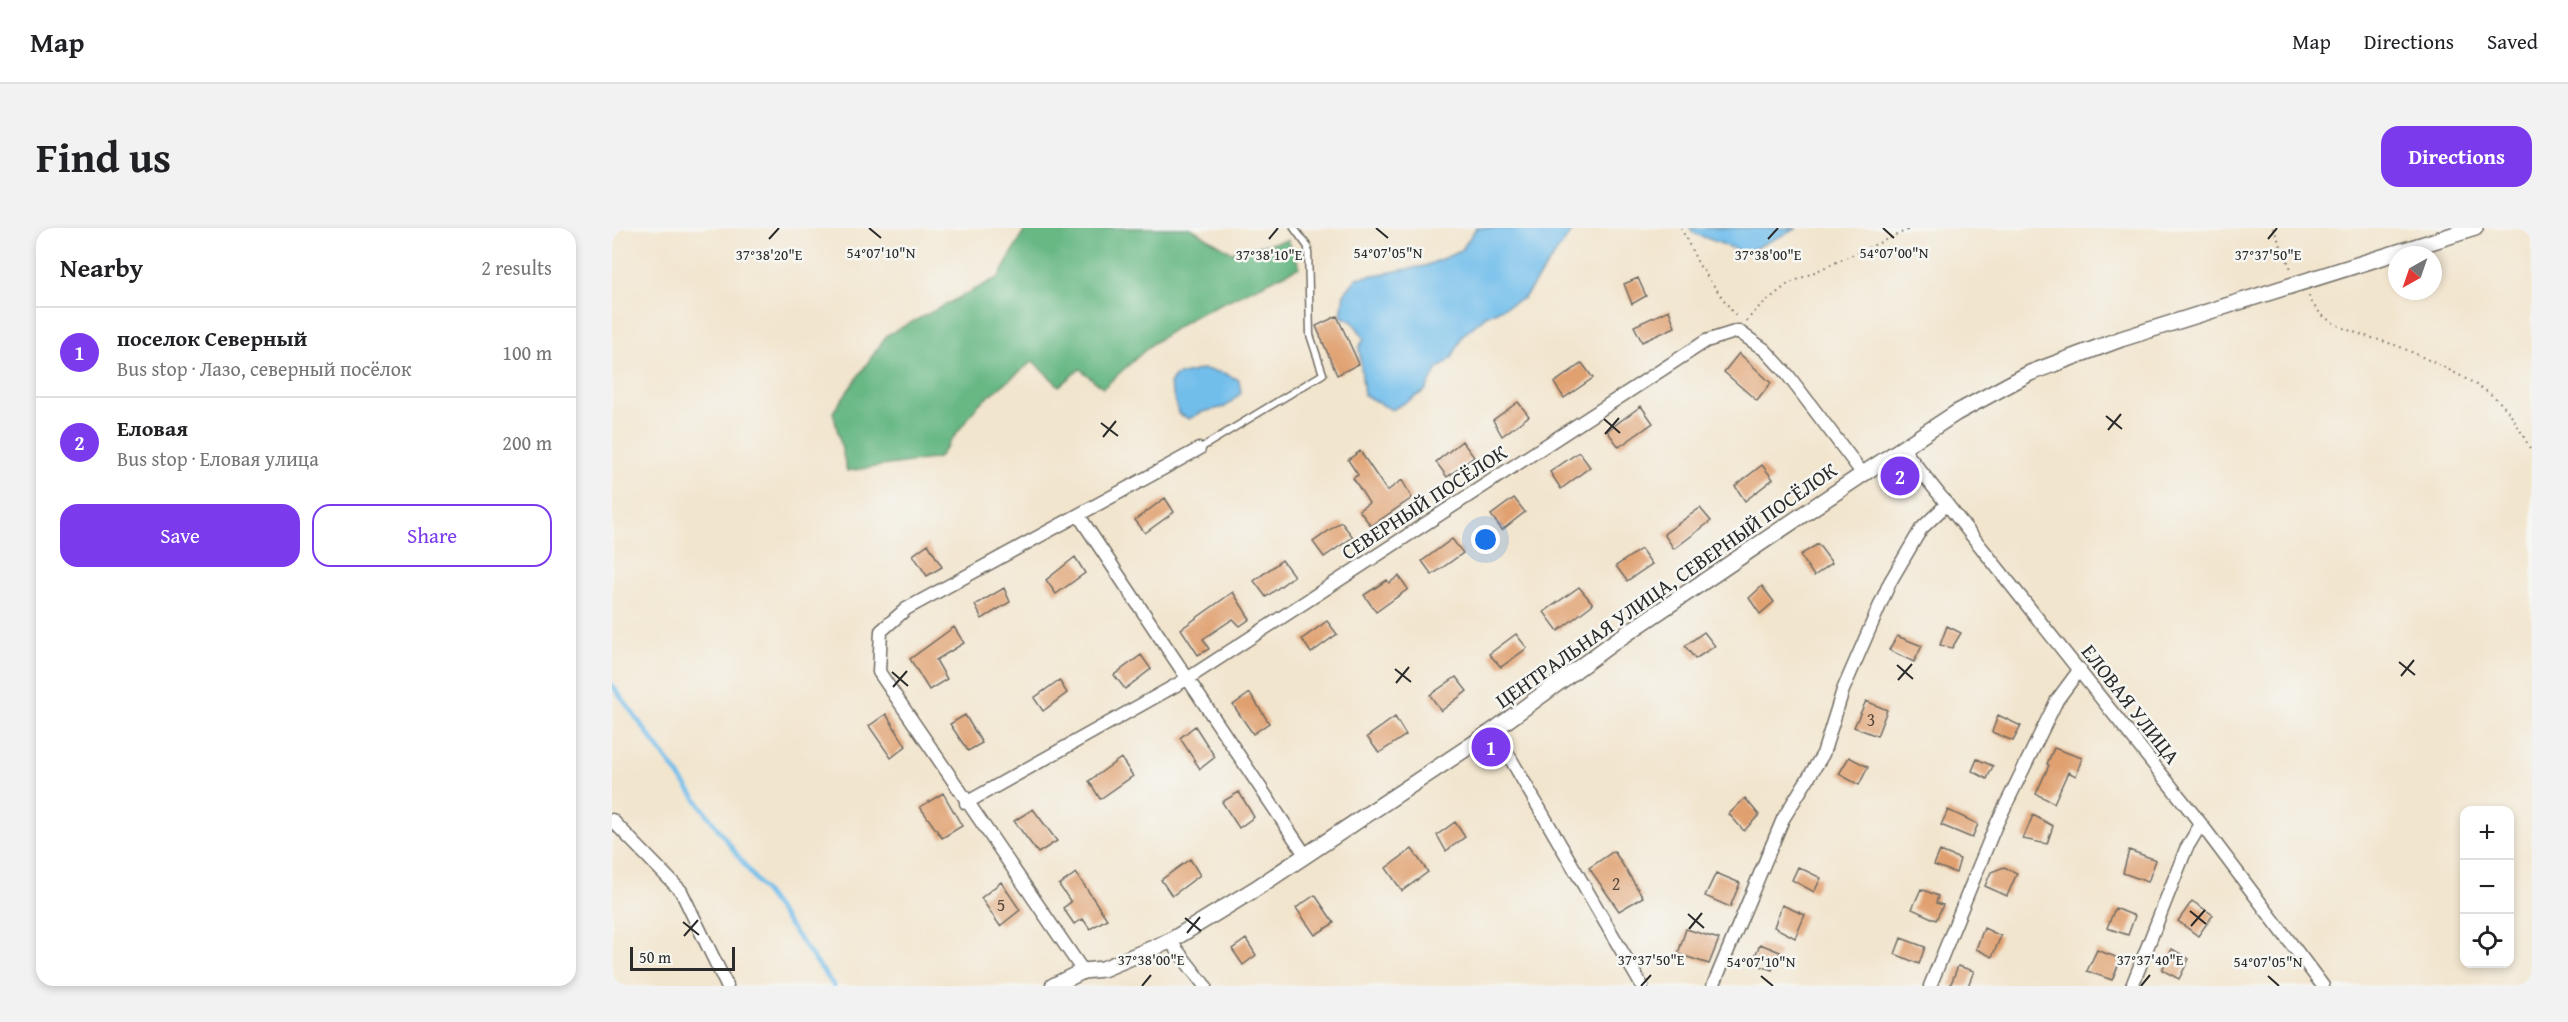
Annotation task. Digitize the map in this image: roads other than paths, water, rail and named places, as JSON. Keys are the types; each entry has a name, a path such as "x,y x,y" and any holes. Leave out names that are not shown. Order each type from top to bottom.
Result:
{"street":[{"name":"ЦЕНТРАЛЬНАЯ УЛИЦА, СЕВЕРНЫЙ ПОСЁЛОК","path":"1053,986 1083,971 1103,969 1170,941 1306,856 1494,730 1614,642 1863,474 1956,413 2030,373 2121,339 2467,229"},
{"name":"СЕВЕРНЫЙ ПОСЁЛОК","path":"966,803 1187,679 1706,341 1738,331 1765,350 1787,374 1863,474"},
{"path":"1083,971 966,803 879,672 881,631 906,609 1199,449"},
{"name":"ЕЛОВАЯ УЛИЦА","path":"1904,449 2201,824 2323,986"},
{"path":"1713,986 1784,819 1823,754 1843,690 1890,582 1921,529 1947,504"},
{"path":"1079,516 1306,856"},
{"path":"1930,986 1995,827 2056,700 2080,669"},
{"path":"1494,730 1641,986"},
{"path":"612,820 681,891 727,986"},
{"path":"2132,986 2186,849 2201,824"},
{"path":"1170,941 1205,986"}],"lane":[{"path":"1199,449 1323,374 1310,335 1308,247 1294,228"}],"water":[{"path":"1476,228 1574,228 1524,298 1486,316 1463,335 1452,358 1437,370 1425,391 1392,410 1364,395 1359,348 1364,338 1353,322 1341,316 1344,294 1357,278 1425,266 1461,251"},
{"path":"1690,228 1796,229 1745,253 1693,233"},
{"path":"1203,369 1224,373 1239,380 1241,393 1225,407 1202,412 1189,419 1179,414 1170,384 1175,376"}],"waterway":[{"path":"612,685 834,986"}],"place":[{"name":"Еловая","path":"1900,476"},
{"name":"поселок Северный","path":"1491,747"}]}
